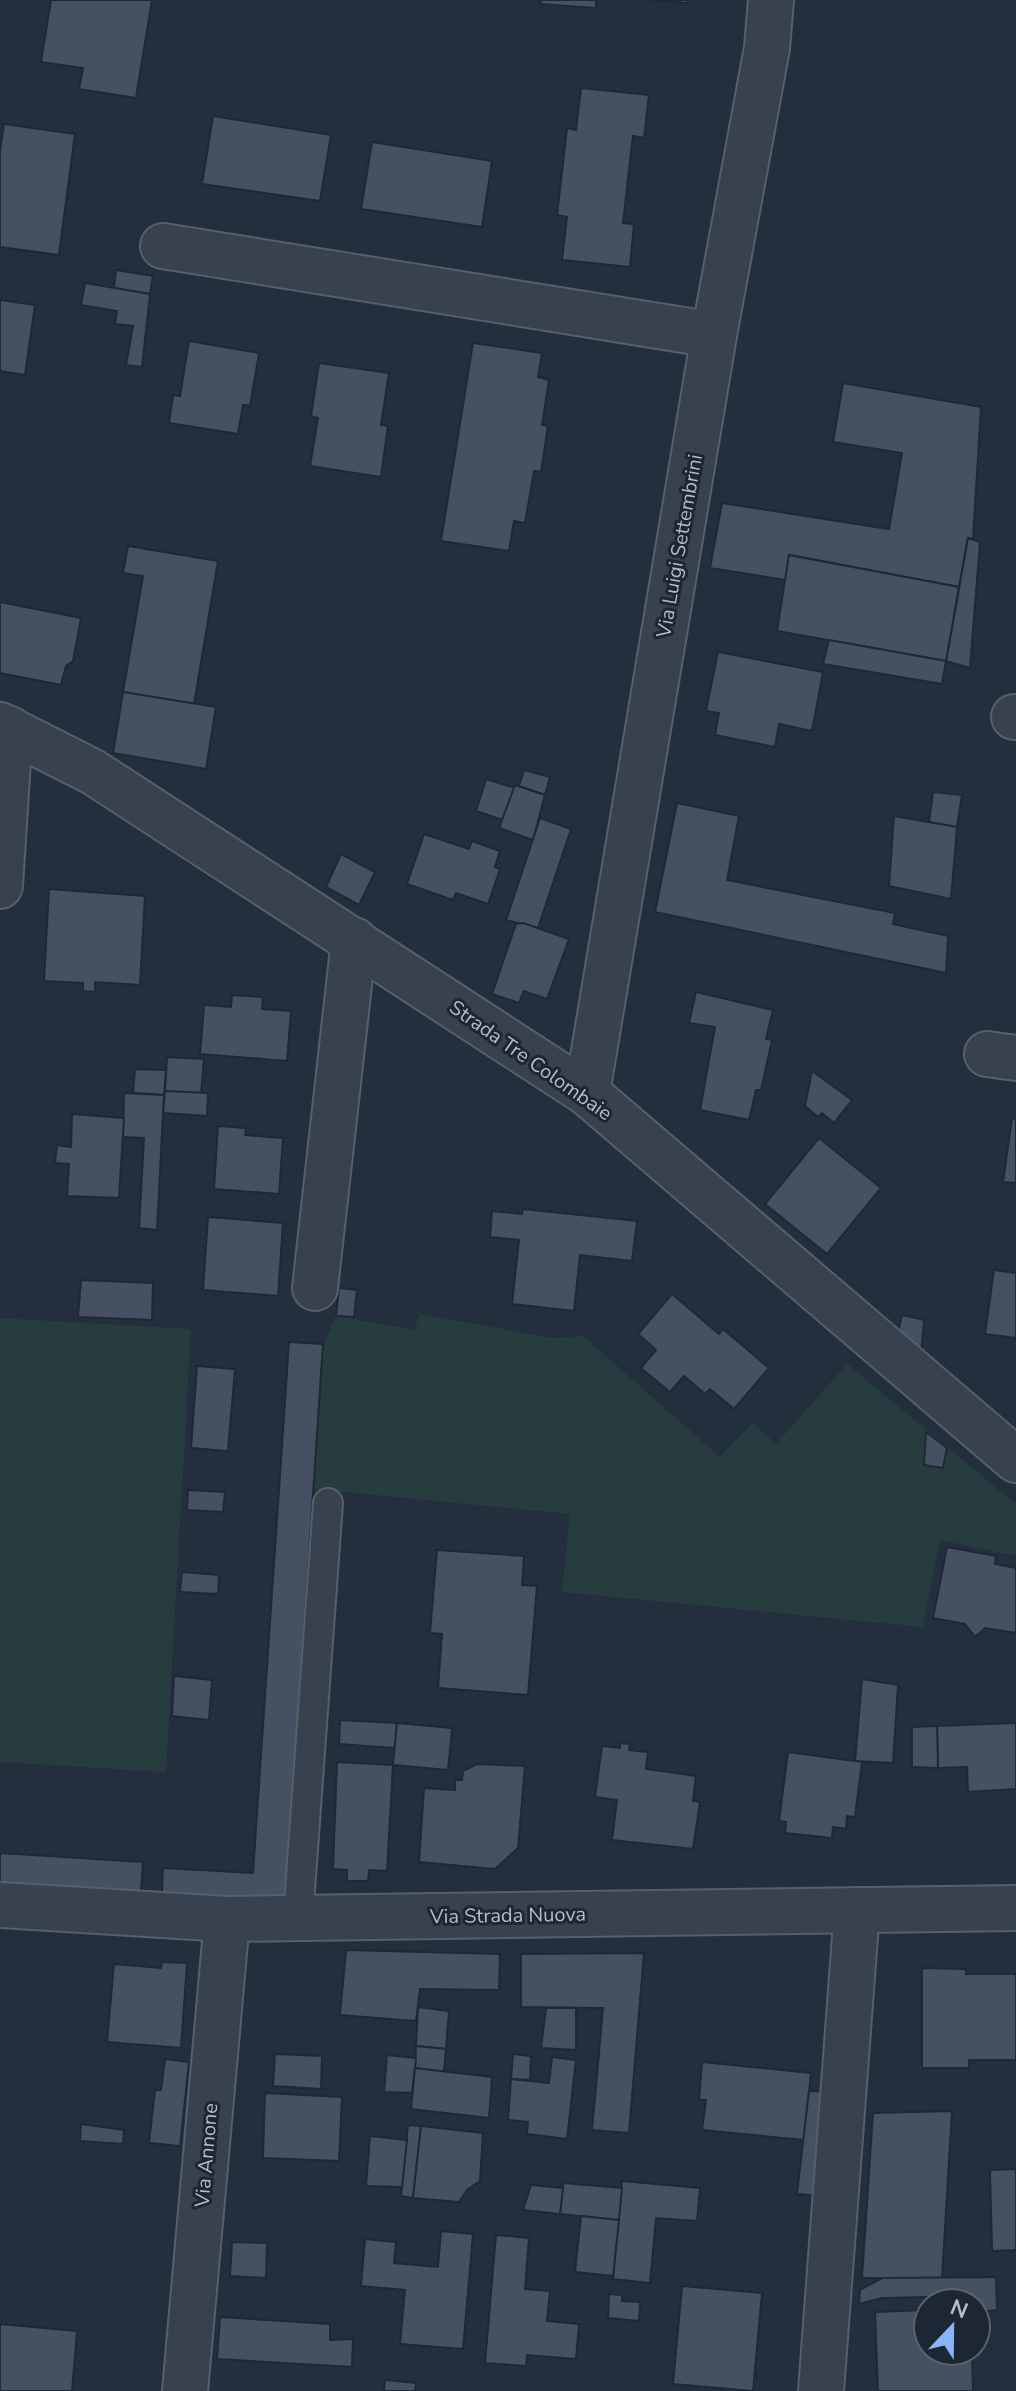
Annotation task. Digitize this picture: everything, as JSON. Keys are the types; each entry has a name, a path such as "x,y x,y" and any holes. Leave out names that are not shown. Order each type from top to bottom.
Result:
{"street":[{"name":"Via Luigi Settembrini","path":"587,1093 714,335 767,48 771,0"},
{"path":"163,246 714,335"},
{"path":"0,886 5,727"},
{"name":"Strada Tre Colombaie","path":"5,727 93,772 587,1093 1016,1460"},
{"path":"315,1288 354,940"},
{"name":"Via Strada Nuova","path":"0,1905 227,1919 1016,1908"},
{"path":"821,2391 857,1910"},
{"name":"Via Annone","path":"185,2391 227,1919"}],"lane":[{"path":"298,1918 328,1503"}],"green space":[{"path":"420,1314 552,1338 583,1336 720,1457 752,1423 776,1444 847,1364 1016,1504 1016,1556 940,1540 923,1627 562,1592 570,1514 314,1489 323,1344 336,1316 414,1330"},
{"path":"0,1318 191,1329 166,1772 0,1762"}],"building":[{"path":"51,0 152,0 136,98 79,89 83,68 41,62"},
{"path":"541,0 596,0 596,8 540,4"},
{"path":"650,0 688,0 687,3"},
{"path":"581,88 649,95 644,138 633,136 623,223 634,224 630,267 562,260 567,217 557,215 567,128 576,130"},
{"path":"213,116 331,135 320,201 202,184"},
{"path":"4,124 75,134 59,255 0,247 0,150"},
{"path":"372,142 492,161 482,227 361,209"},
{"path":"116,270 153,276 150,294 114,288"},
{"path":"85,283 150,294 142,367 126,365 133,326 115,324 117,311 81,305"},
{"path":"0,300 35,305 25,375 0,371"},
{"path":"189,341 259,353 250,406 243,405 238,434 169,423 173,395 180,396"},
{"path":"473,343 542,353 538,377 549,380 542,425 548,426 541,472 534,471 525,523 514,521 509,551 441,541"},
{"path":"319,363 389,373 381,425 388,426 381,477 310,466 318,418 311,416"},
{"path":"843,383 981,407 973,539 968,538 959,587 789,555 786,580 710,568 722,503 889,529 902,453 833,442"},
{"path":"968,538 980,542 970,668 946,661"},
{"path":"128,546 218,561 194,704 123,692 143,576 123,573"},
{"path":"789,555 959,587 946,661 777,631"},
{"path":"0,602 81,618 73,661 66,666 61,685 0,673"},
{"path":"829,640 946,661 942,684 823,664"},
{"path":"718,652 823,672 812,731 779,724 775,747 715,735 719,713 706,711"},
{"path":"123,692 216,707 206,769 113,753"},
{"path":"524,770 550,777 545,795 519,786"},
{"path":"486,779 515,788 503,820 476,811"},
{"path":"515,785 545,795 533,840 499,828"},
{"path":"933,792 962,795 957,827 929,822"},
{"path":"677,803 739,816 727,880 895,913 893,924 948,936 946,973 655,912"},
{"path":"894,816 957,827 951,899 889,886"},
{"path":"540,818 571,829 538,928 506,920"},
{"path":"424,834 469,849 472,841 500,851 495,867 500,869 488,904 456,893 453,900 407,884"},
{"path":"341,854 375,872 359,905 326,887"},
{"path":"49,889 145,896 140,985 95,982 95,992 83,991 83,983 44,981"},
{"path":"523,923 569,939 547,999 524,991 519,1003 492,994 516,924"},
{"path":"696,992 773,1010 766,1039 772,1040 761,1090 756,1090 749,1120 700,1110 715,1027 689,1023"},
{"path":"232,995 263,997 262,1009 291,1011 287,1061 200,1054 204,1005 231,1007"},
{"path":"167,1057 204,1059 201,1094 165,1091"},
{"path":"135,1069 166,1070 164,1095 133,1093"},
{"path":"812,1071 852,1100 834,1123 822,1113 818,1117 805,1106"},
{"path":"165,1091 208,1093 207,1116 163,1113"},
{"path":"124,1093 164,1095 157,1230 139,1228 144,1138 123,1137"},
{"path":"72,1114 124,1118 119,1198 67,1196 69,1164 55,1163 57,1145 71,1147"},
{"path":"1012,1118 1016,1119 1016,1183 1003,1182"},
{"path":"218,1126 246,1128 245,1135 283,1138 279,1194 214,1189"},
{"path":"819,1138 881,1188 827,1254 765,1204"},
{"path":"523,1209 637,1221 632,1261 580,1255 574,1311 512,1304 519,1240 490,1237 492,1211 522,1214"},
{"path":"208,1217 283,1223 278,1296 203,1290"},
{"path":"994,1270 1016,1273 1016,1338 985,1334"},
{"path":"81,1280 153,1283 152,1320 78,1317"},
{"path":"339,1288 357,1290 354,1317 336,1316"},
{"path":"672,1294 719,1334 723,1329 769,1368 734,1409 710,1389 705,1394 684,1376 670,1392 641,1368 656,1350 638,1334"},
{"path":"902,1315 924,1320 920,1367 898,1332"},
{"path":"289,1342 323,1344 286,1900 162,1893 163,1868 253,1873"},
{"path":"197,1366 235,1369 228,1451 191,1448"},
{"path":"926,1432 947,1448 943,1468 924,1465"},
{"path":"188,1490 225,1492 223,1512 187,1510"},
{"path":"947,1547 996,1556 995,1564 1016,1568 1016,1633 985,1628 975,1637 965,1624 933,1618"},
{"path":"437,1550 524,1556 522,1585 537,1586 528,1695 438,1688 442,1634 430,1633"},
{"path":"182,1572 219,1575 218,1594 180,1592"},
{"path":"174,1676 212,1680 209,1720 172,1716"},
{"path":"862,1679 898,1685 893,1763 855,1761"},
{"path":"340,1720 397,1723 395,1748 339,1744"},
{"path":"397,1723 452,1728 448,1770 393,1765"},
{"path":"1016,1723 1016,1789 968,1792 967,1767 938,1768 937,1726"},
{"path":"937,1726 938,1768 912,1767 912,1727"},
{"path":"620,1743 630,1744 629,1750 648,1752 646,1769 696,1776 693,1801 700,1802 693,1849 612,1840 617,1800 595,1797 602,1746 620,1748"},
{"path":"788,1752 862,1762 855,1817 847,1816 846,1829 833,1827 832,1838 785,1833 786,1822 779,1821"},
{"path":"337,1762 393,1765 387,1871 369,1870 368,1881 347,1881 347,1870 333,1869"},
{"path":"477,1764 525,1766 518,1848 495,1869 419,1862 424,1788 455,1790 455,1780 462,1780 463,1771"},
{"path":"0,1853 143,1862 141,1892 0,1884"},
{"path":"346,1950 500,1954 499,1990 420,1989 416,2021 340,2015"},
{"path":"644,1953 629,2133 592,2130 603,2008 521,2007 521,1954"},
{"path":"162,1962 187,1963 181,2048 107,2042 114,1964 161,1968"},
{"path":"922,1968 966,1969 966,1974 1016,1974 1016,2060 969,2060 969,2068 922,2068"},
{"path":"418,2007 449,2011 446,2049 416,2046"},
{"path":"546,2008 576,2008 576,2050 541,2048"},
{"path":"416,2046 446,2049 444,2072 415,2068"},
{"path":"275,2054 322,2056 321,2089 273,2086"},
{"path":"513,2054 531,2056 530,2080 511,2079"},
{"path":"387,2055 416,2058 412,2093 384,2092"},
{"path":"552,2057 576,2060 567,2139 527,2134 528,2122 508,2120 511,2079 549,2083"},
{"path":"165,2059 189,2062 180,2146 149,2143 155,2090 161,2090"},
{"path":"702,2062 811,2073 804,2140 702,2130 706,2100 699,2100"},
{"path":"415,2068 492,2077 489,2118 411,2109"},
{"path":"809,2091 829,2092 820,2196 797,2194"},
{"path":"265,2093 342,2097 339,2161 263,2158"},
{"path":"952,2111 942,2278 862,2278 873,2113"},
{"path":"81,2124 124,2130 123,2144 80,2141"},
{"path":"408,2125 421,2126 413,2198 401,2196"},
{"path":"421,2126 483,2133 480,2181 467,2190 459,2202 413,2198"},
{"path":"370,2136 407,2140 402,2187 366,2186"},
{"path":"1016,2169 1016,2250 992,2251 990,2170"},
{"path":"622,2181 700,2188 697,2221 656,2218 650,2283 613,2279"},
{"path":"563,2183 622,2188 619,2220 560,2214"},
{"path":"531,2185 563,2188 560,2214 523,2210"},
{"path":"581,2216 619,2220 613,2276 575,2272"},
{"path":"441,2231 473,2234 463,2349 400,2344 405,2290 361,2286 365,2239 396,2242 394,2263 438,2267"},
{"path":"496,2235 529,2238 525,2289 550,2291 547,2321 579,2324 576,2359 527,2355 526,2366 485,2363"},
{"path":"232,2242 267,2243 266,2278 230,2276"},
{"path":"996,2277 997,2310 992,2310 992,2287 912,2287 912,2297 882,2298 859,2304 860,2290 882,2278"},
{"path":"682,2286 762,2293 753,2391 673,2384"},
{"path":"609,2294 622,2295 622,2301 640,2302 639,2321 608,2318"},
{"path":"912,2311 912,2367 972,2367 973,2391 878,2391 875,2312"},
{"path":"220,2317 330,2324 330,2340 353,2339 352,2367 217,2359"},
{"path":"0,2324 77,2331 72,2391 0,2391"},
{"path":"385,2380 416,2383 415,2391 384,2391"}]}
